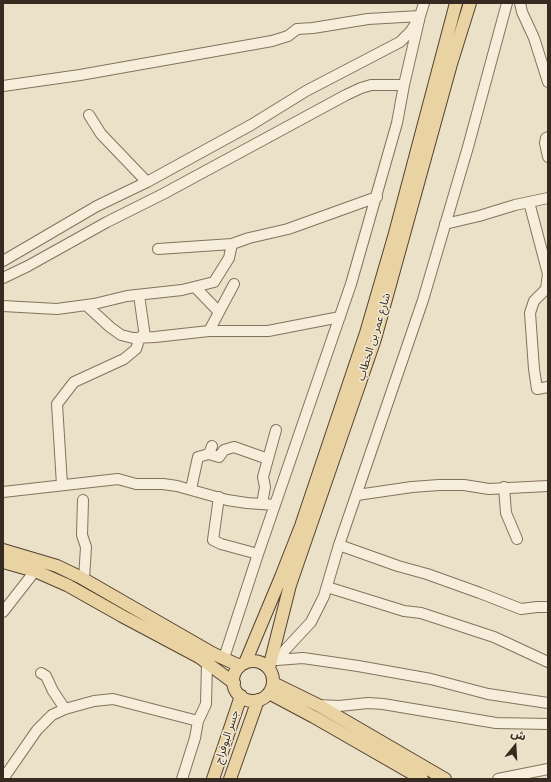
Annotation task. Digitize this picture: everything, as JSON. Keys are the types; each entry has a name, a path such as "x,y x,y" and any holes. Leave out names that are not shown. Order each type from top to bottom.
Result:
{"main road":[{"name":"شارع عمر بن الخطاب","path":"243,665 282,577 301,526 366,333 394,237 456,3"},
{"name":"شارع عمر بن الخطاب","path":"273,663 290,585 375,339 451,64 470,3"},
{"path":"3,550 57,566 84,579 212,653 243,665"},
{"path":"3,562 35,572 67,585 199,657 234,684"},
{"path":"267,692 273,663 264,664 251,661 236,671 234,677 236,690 246,699 267,692 318,705 445,779"},
{"path":"267,692 314,717 422,779"},
{"name":"جسر البوفراج","path":"230,779 267,692"},
{"name":"جسر البوفراج","path":"213,779 241,696"}],"street":[{"path":"224,658 275,504 340,317 377,197 397,123 404,84 424,3"},
{"path":"273,663 311,622 324,596 339,545 423,300 470,139 507,3"},
{"path":"520,3 522,12 534,38 548,82"},
{"path":"3,86 80,76 272,41 288,36 296,29 313,28 368,19 420,16"},
{"path":"3,261 97,206 147,182 251,125 306,91 400,42 411,31 420,16"},
{"path":"3,278 28,266 107,222 163,194 346,95 371,85 404,84"},
{"path":"89,115 101,134 147,182"},
{"path":"548,137 546,138 545,143 548,157"},
{"path":"158,249 232,244 249,238 288,229 377,197"},
{"path":"445,224 479,216 515,204 548,198"},
{"path":"529,202 548,274 546,288 534,301 530,313 534,369 537,389 548,387"},
{"path":"3,306 58,309 139,295 182,290 214,282 229,258 232,244"},
{"path":"209,331 234,284"},
{"path":"195,287 219,312"},
{"path":"62,484 57,404 74,382 124,359 136,349 143,337 139,295"},
{"path":"86,305 121,335 133,338 209,331 268,331 340,317"},
{"path":"262,504 265,486 263,477 276,430"},
{"path":"191,489 198,457 211,450 219,457 224,450 234,447 268,459"},
{"path":"3,492 62,484 118,479 136,484 163,484 191,489 247,503 275,504"},
{"path":"357,495 412,486 464,485 489,489 504,487 527,488 548,486"},
{"path":"504,487 506,513 517,539"},
{"path":"219,497 213,540 220,544 258,554"},
{"path":"83,500 82,535 86,547 84,579"},
{"path":"339,545 398,566 427,574 480,593 521,610 537,607 548,607"},
{"path":"3,612 35,572"},
{"path":"327,587 404,611 421,613 494,636 548,662"},
{"path":"273,663 303,658 431,679 488,694 548,703"},
{"path":"182,779 195,738 198,721 206,704 207,663"},
{"path":"41,673 46,676 53,691 65,709"},
{"path":"3,779 37,730 52,715 65,709 94,701 113,699 198,721"},
{"path":"318,705 339,706 368,703 383,704 496,723 548,724"},
{"path":"498,779 548,769"}]}
